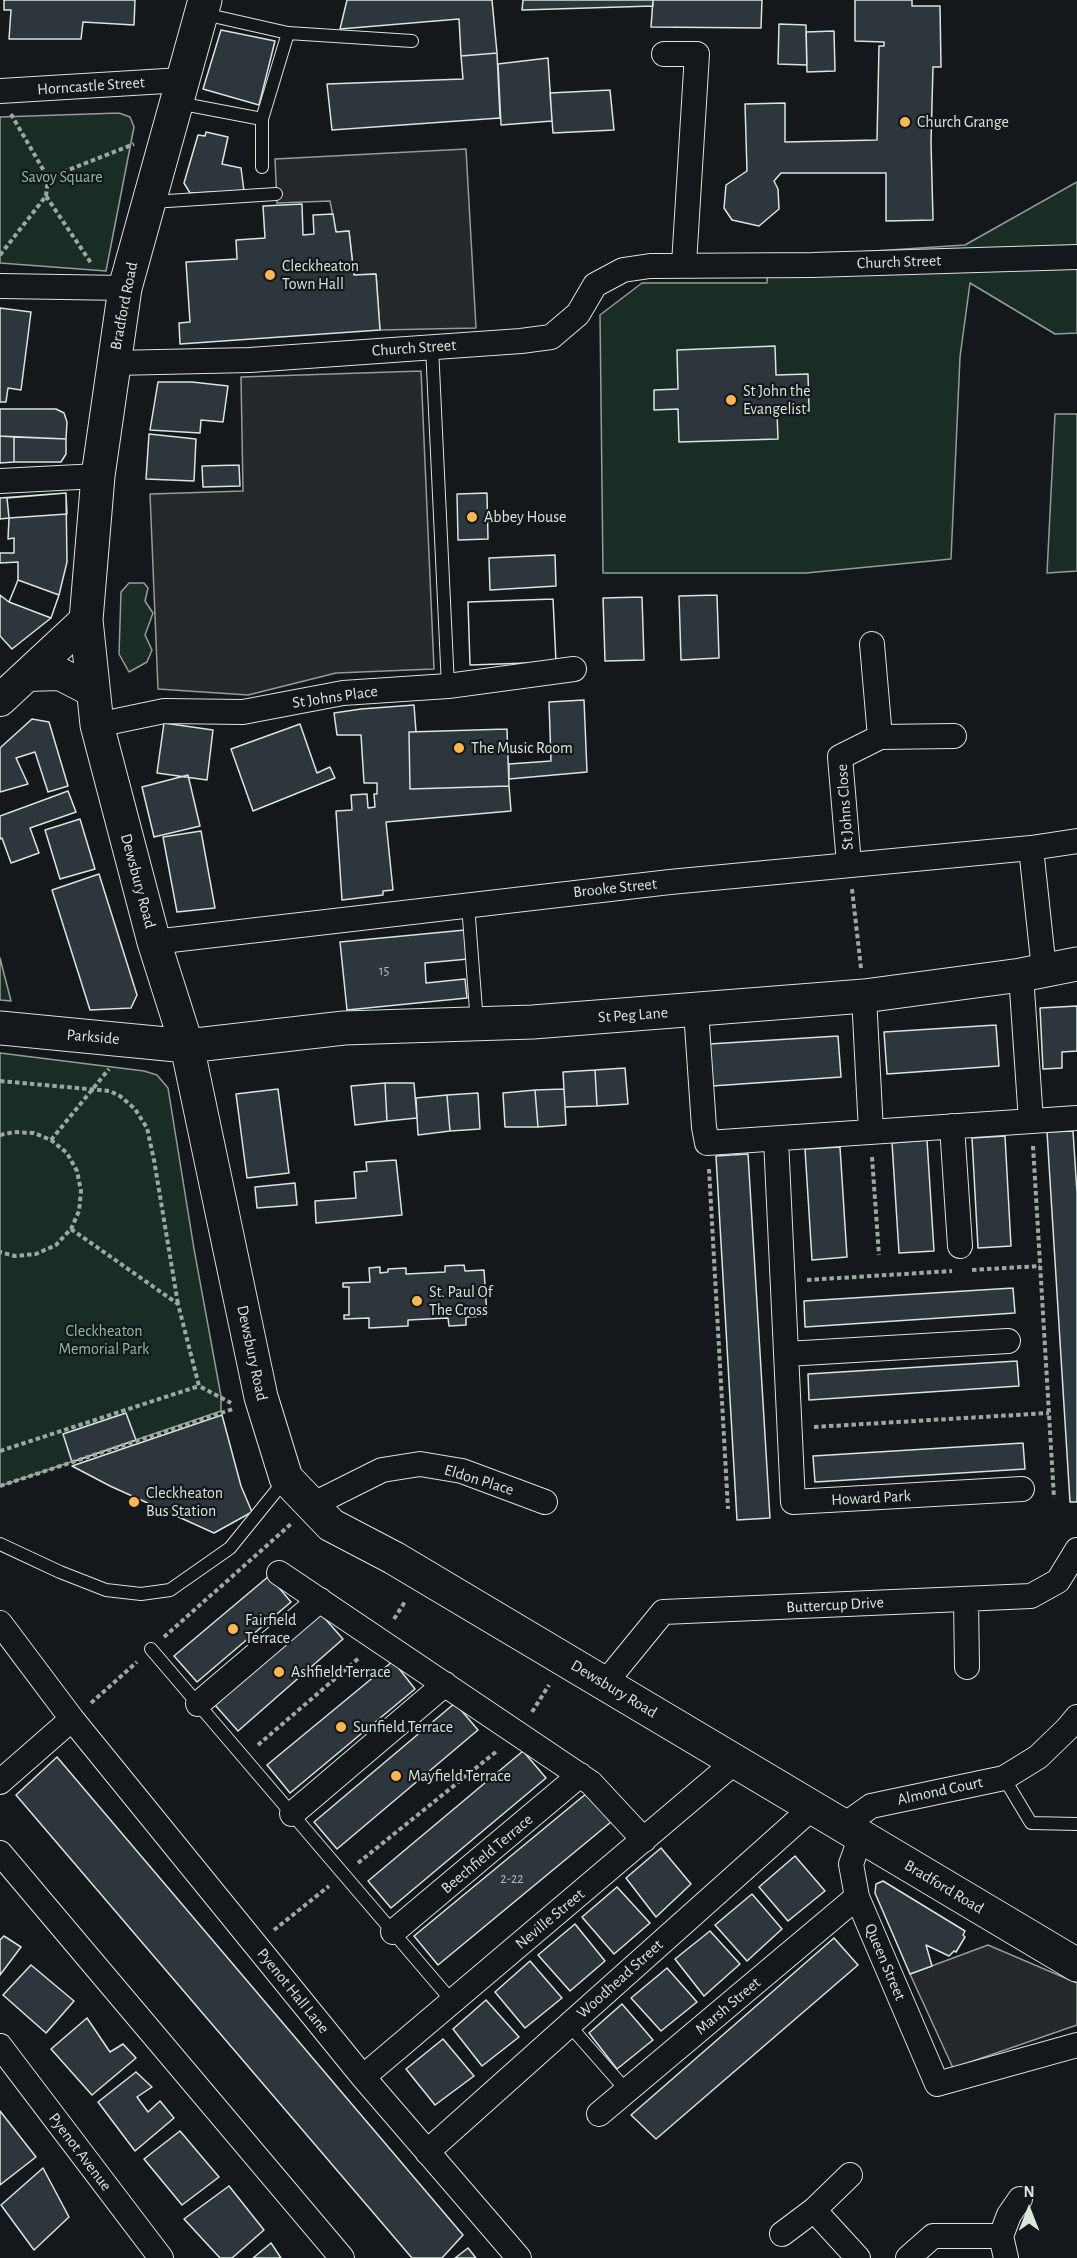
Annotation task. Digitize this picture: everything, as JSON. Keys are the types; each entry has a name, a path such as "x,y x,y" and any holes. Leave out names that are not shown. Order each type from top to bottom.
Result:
{"main road":[{"name":"Bradford Road","path":"86,620 98,476 114,363 116,288 147,203 204,7"},
{"name":"Dewsbury Road","path":"86,620 97,725 154,942 187,1046 261,1396 286,1478 331,1525 423,1575 813,1807"},
{"name":"St Peg Lane","path":"187,1046 344,1028 477,1024 696,1011 864,996 1033,973 1077,964"},
{"name":"Parkside","path":"0,1029 187,1046"},
{"name":"Bradford Road","path":"813,1807 1077,1965"}],"street":[{"path":"664,54 697,54 684,264"},
{"name":"Horncastle Street","path":"4,100 176,104"},
{"name":"Church Street","path":"114,363 250,360 551,337 578,314 595,285 623,270 650,266 812,265 1077,257"},
{"path":"0,286 116,288"},
{"path":"0,481 98,476"},
{"path":"0,700 86,620"},
{"path":"872,644 880,737"},
{"name":"St Johns Place","path":"97,725 164,711 243,712 343,693 448,686 574,669"},
{"path":"27,675 60,674 93,691"},
{"name":"St Johns Close","path":"849,864 840,757 880,737 954,736"},
{"name":"Brooke Street","path":"154,942 468,904 849,864 1031,848 1077,841"},
{"path":"1031,848 1033,973 1031,1121"},
{"path":"864,996 871,1132"},
{"path":"696,1011 707,1143 1077,1118"},
{"path":"952,1126 960,1246"},
{"name":"Howard Park","path":"776,1139 793,1502 1022,1489"},
{"path":"786,1354 1008,1341"},
{"name":"Eldon Place","path":"312,1505 382,1470 420,1464 462,1471 545,1502"},
{"name":"Buttercup Drive","path":"605,1683 663,1612 1031,1596 1058,1581 1077,1550"},
{"path":"279,1573 591,1783 644,1840"},
{"path":"198,1704 320,1600"},
{"path":"966,1600 967,1667"},
{"name":"Pyenot Hall Lane","path":"0,1623 72,1719 363,2077 519,2258"},
{"path":"292,1814 446,1684"},
{"name":"Almond Court","path":"852,1831 871,1806 1004,1778 1038,1757 1077,1717"},
{"path":"0,1782 72,1719"},
{"name":"Neville Street","path":"363,2077 736,1761"},
{"name":"Beechfield Terrace","path":"393,1932 580,1775"},
{"name":"Woodhead Street","path":"427,2152 813,1807"},
{"name":"Queen Street","path":"852,1831 851,1864 857,1897 937,2084 991,2062 1077,2044"},
{"path":"0,1853 342,2258"},
{"name":"Marsh Street","path":"599,2114 857,1897"},
{"name":"Pyenot Avenue","path":"0,2046 160,2258"},
{"path":"782,2234 814,2210 850,2175"},
{"path":"908,2258 933,2236 1003,2247 1009,2215 1020,2199"},
{"path":"814,2210 858,2258"}],"lane":[{"path":"204,7 288,33 412,41"},
{"path":"262,167 262,119 288,33"},
{"path":"176,104 262,119"},
{"path":"147,203 276,194"},
{"path":"432,347 448,686"},
{"path":"468,904 477,1024"},
{"path":"0,1544 60,1572 106,1590 141,1594 170,1590 230,1548 286,1478"},
{"path":"151,1649 453,2001"},
{"path":"1004,1778 1031,1823 1077,1824"},
{"path":"569,2025 627,2091"}],"path":[{"path":"0,255 46,196 48,178 4,100"},
{"path":"48,178 176,104"},
{"path":"46,196 116,288"},
{"path":"849,864 864,996"},
{"path":"51,1140 109,1069 124,1040"},
{"path":"0,1081 110,1091 135,1108 147,1128 178,1304 199,1386"},
{"path":"1031,1121 1054,1498"},
{"path":"0,1135 14,1132 33,1133 51,1140 67,1153 77,1171 81,1191 79,1211 71,1229 56,1245 36,1254 15,1256 0,1252"},
{"path":"871,1132 879,1255"},
{"path":"707,1143 728,1509"},
{"path":"71,1229 178,1304"},
{"path":"970,1270 1040,1266"},
{"path":"782,1281 958,1271"},
{"path":"0,1451 199,1386 238,1407 0,1486"},
{"path":"790,1428 1049,1413"},
{"path":"72,1719 312,1505"},
{"path":"244,1757 380,1640 423,1575"},
{"path":"256,1945 518,1734 565,1659"}],"green space":[{"name":"Savoy Square","path":"119,113 130,117 134,127 106,271 0,263 0,117"},
{"path":"1077,182 1077,333 1055,334 970,283 960,357 951,559 806,573 603,573 600,315 642,283 767,283 768,258 965,245"},
{"path":"1055,414 1077,414 1077,571 1047,573"},
{"path":"129,583 144,583 148,588 145,601 153,613 145,635 152,650 147,662 129,672 119,654 121,592"},
{"path":"0,958 11,1001 0,1000"},
{"name":"Cleckheaton Memorial Park","path":"0,1053 144,1071 157,1075 168,1088 221,1396 221,1411 0,1486"}],"shaded area":[{"path":"466,149 476,328 380,330 376,274 354,275 349,231 336,232 330,201 277,203 275,159"},
{"path":"421,371 434,669 336,673 248,695 158,689 150,494 243,491 241,377"},
{"path":"988,1945 1077,1983 1077,2025 953,2068 910,1974"}],"building":[{"path":"4,0 135,0 134,25 83,22 81,39 9,39 11,10 4,10"},
{"path":"347,0 492,0 497,53 461,56 459,19 340,29"},
{"path":"523,0 653,0 653,6 522,10"},
{"path":"653,0 762,0 761,28 651,27"},
{"name":"Church Grange","path":"855,0 912,0 912,6 940,6 941,67 933,67 931,142 933,220 886,221 886,173 781,173 774,181 778,189 779,209 759,226 732,220 724,208 726,185 747,171 745,104 785,103 785,142 877,140 879,46 884,46 884,42 855,41"},
{"path":"779,24 806,25 807,65 778,64"},
{"path":"221,30 275,41 259,105 203,89"},
{"path":"834,31 835,71 807,72 806,32"},
{"path":"497,53 500,118 332,130 327,84 463,79 461,56"},
{"path":"548,58 552,121 501,125 498,64"},
{"path":"610,90 614,130 553,133 550,93"},
{"path":"206,132 228,137 222,164 241,168 244,191 190,193 184,183 198,135 205,136"},
{"name":"Cleckheaton Town Hall","path":"302,204 303,235 314,234 313,215 333,214 336,232 349,231 354,275 376,274 380,330 180,344 179,323 190,322 186,262 237,259 236,240 265,238 263,206"},
{"path":"0,308 31,312 21,390 8,388 6,402 0,402"},
{"name":"St John the Evangelist","path":"775,346 776,375 808,374 809,411 777,412 778,439 679,442 678,409 654,410 654,390 678,389 677,350"},
{"path":"158,382 192,382 228,386 223,422 201,420 200,433 150,430"},
{"path":"0,409 56,409 64,413 67,422 66,439 0,436"},
{"path":"149,434 196,439 194,481 146,479"},
{"path":"0,436 14,437 14,462 0,463"},
{"path":"14,437 66,439 66,454 61,462 14,462"},
{"path":"239,465 240,486 203,487 202,466"},
{"path":"66,493 67,514 9,518 7,498"},
{"path":"66,493 67,562 59,595 51,618 12,649 0,636 0,595 9,602 18,580 18,562 0,563 0,553 14,553 14,538 8,539 9,518 0,519 0,498"},
{"name":"Abbey House","path":"487,493 488,539 458,540 457,494"},
{"path":"555,555 556,586 490,590 489,558"},
{"path":"18,580 59,595 51,618 9,602"},
{"path":"717,595 719,658 681,660 679,596"},
{"path":"642,597 644,660 605,661 603,598"},
{"path":"553,599 556,662 470,665 468,602"},
{"path":"553,599 556,662 470,665 468,602"},
{"path":"584,700 587,772 509,779 509,764 551,761 549,702"},
{"path":"414,705 416,732 409,732 410,789 509,786 511,811 386,822 393,890 383,891 383,895 342,900 336,811 352,810 351,795 367,794 368,808 375,807 374,794 377,794 377,783 364,783 361,735 337,735 334,713"},
{"path":"32,719 49,722 68,786 48,792 35,752 16,758 28,784 0,792 0,748"},
{"path":"164,723 213,730 207,780 157,773"},
{"path":"300,724 317,773 330,767 335,778 253,811 231,749"},
{"name":"The Music Room","path":"507,729 509,786 410,789 409,732"},
{"path":"188,775 200,826 154,837 142,787"},
{"path":"68,791 76,812 30,828 39,853 11,863 2,838 0,839 0,816"},
{"path":"80,819 95,869 60,879 45,830"},
{"path":"201,831 215,908 177,912 163,837"},
{"path":"99,874 137,995 131,1008 90,1010 52,890"},
{"path":"465,930 468,959 425,963 426,983 465,979 467,998 347,1010 340,942"},
{"path":"1077,1006 1077,1051 1062,1052 1062,1068 1043,1069 1040,1008"},
{"path":"996,1025 999,1066 887,1074 884,1032"},
{"path":"838,1036 841,1077 712,1086 709,1044"},
{"path":"625,1068 628,1104 597,1106 595,1070"},
{"path":"595,1070 597,1106 565,1107 563,1072"},
{"path":"385,1083 414,1083 417,1118 387,1121"},
{"path":"385,1083 387,1121 355,1125 351,1086"},
{"path":"278,1089 289,1173 247,1178 236,1094"},
{"path":"564,1089 566,1125 538,1127 535,1090"},
{"path":"535,1090 538,1127 505,1127 503,1093"},
{"path":"478,1093 480,1129 450,1131 447,1095"},
{"path":"447,1095 450,1131 418,1135 416,1098"},
{"path":"1073,1131 1077,1193 1077,1502 1070,1502 1047,1132"},
{"path":"1005,1136 1011,1246 978,1248 972,1138"},
{"path":"927,1140 934,1251 899,1253 892,1143"},
{"path":"840,1147 847,1257 812,1260 805,1149"},
{"path":"748,1154 770,1518 737,1520 716,1156"},
{"path":"396,1160 402,1215 316,1223 315,1201 356,1198 354,1172 367,1171 366,1162"},
{"path":"295,1183 297,1205 257,1208 255,1187"},
{"name":"St. Paul Of The Cross","path":"464,1265 465,1271 484,1270 487,1316 466,1317 466,1325 449,1326 448,1318 408,1320 408,1326 369,1328 369,1318 344,1319 344,1315 349,1315 349,1287 343,1287 343,1283 370,1282 369,1268 380,1267 380,1273 388,1272 388,1269 406,1268 406,1274 445,1272 445,1266"},
{"path":"1013,1288 1015,1313 805,1327 804,1301"},
{"path":"1017,1361 1019,1386 809,1400 808,1374"},
{"path":"126,1413 136,1440 72,1462 63,1434"},
{"path":"222,1415 241,1486 252,1512 214,1533 110,1486 72,1466"},
{"path":"1023,1443 1025,1469 815,1482 813,1456"},
{"name":"Fairfield Terrace","path":"269,1576 291,1602 197,1682 174,1656"},
{"name":"Ashfield Terrace","path":"320,1613 343,1639 238,1731 215,1705"},
{"name":"Sunfield Terrace","path":"393,1661 415,1689 290,1793 267,1765"},
{"name":"Mayfield Terrace","path":"455,1703 478,1730 337,1849 314,1822"},
{"path":"523,1751 546,1778 391,1908 368,1881"},
{"path":"57,1757 463,2235 442,2258 412,2258 16,1795"},
{"path":"587,1793 611,1822 438,1965 414,1936"},
{"path":"661,1848 691,1884 656,1917 626,1878"},
{"path":"795,1856 825,1891 788,1921 759,1887"},
{"path":"883,1881 965,1931 963,1935 965,1937 956,1952 954,1951 949,1956 926,1945 932,1966 910,1974 875,1893 876,1884"},
{"path":"617,1887 650,1923 614,1954 582,1917"},
{"path":"752,1894 782,1929 747,1961 715,1925"},
{"path":"575,1924 605,1961 570,1991 538,1955"},
{"path":"710,1931 740,1964 704,1996 675,1959"},
{"path":"4,1936 21,1947 0,1975 0,1940"},
{"path":"834,1938 858,1965 656,2139 631,2115"},
{"path":"530,1961 562,1998 525,2028 495,1992"},
{"path":"31,1965 74,2001 46,2033 3,1995"},
{"path":"667,1968 697,2002 661,2031 631,1998"},
{"path":"486,2000 519,2037 482,2066 453,2029"},
{"path":"622,2004 653,2040 617,2069 589,2033"},
{"path":"87,2018 110,2052 123,2044 136,2058 92,2095 51,2049"},
{"path":"443,2039 474,2076 435,2105 406,2069"},
{"path":"136,2072 152,2087 137,2097 148,2112 160,2101 174,2118 135,2151 98,2102"},
{"path":"0,2111 36,2157 0,2185"},
{"path":"180,2131 219,2177 182,2205 144,2159"},
{"path":"43,2168 69,2217 34,2250 1,2205"},
{"path":"229,2186 264,2230 232,2258 220,2258 184,2219"},
{"path":"271,2243 281,2258 253,2258"},
{"path":"468,2248 476,2258 455,2258"}],"place":[{"name":"Church Grange","path":"905,122"},
{"name":"Cleckheaton Town Hall","path":"270,275"},
{"name":"St John the Evangelist","path":"731,400"},
{"name":"Abbey House","path":"472,517"},
{"name":"The Music Room","path":"459,748"},
{"name":"St. Paul Of The Cross","path":"417,1301"},
{"name":"Cleckheaton Bus Station","path":"134,1502"},
{"name":"Fairfield Terrace","path":"233,1629"},
{"name":"Ashfield Terrace","path":"279,1672"},
{"name":"Sunfield Terrace","path":"341,1727"},
{"name":"Mayfield Terrace","path":"396,1776"}]}
